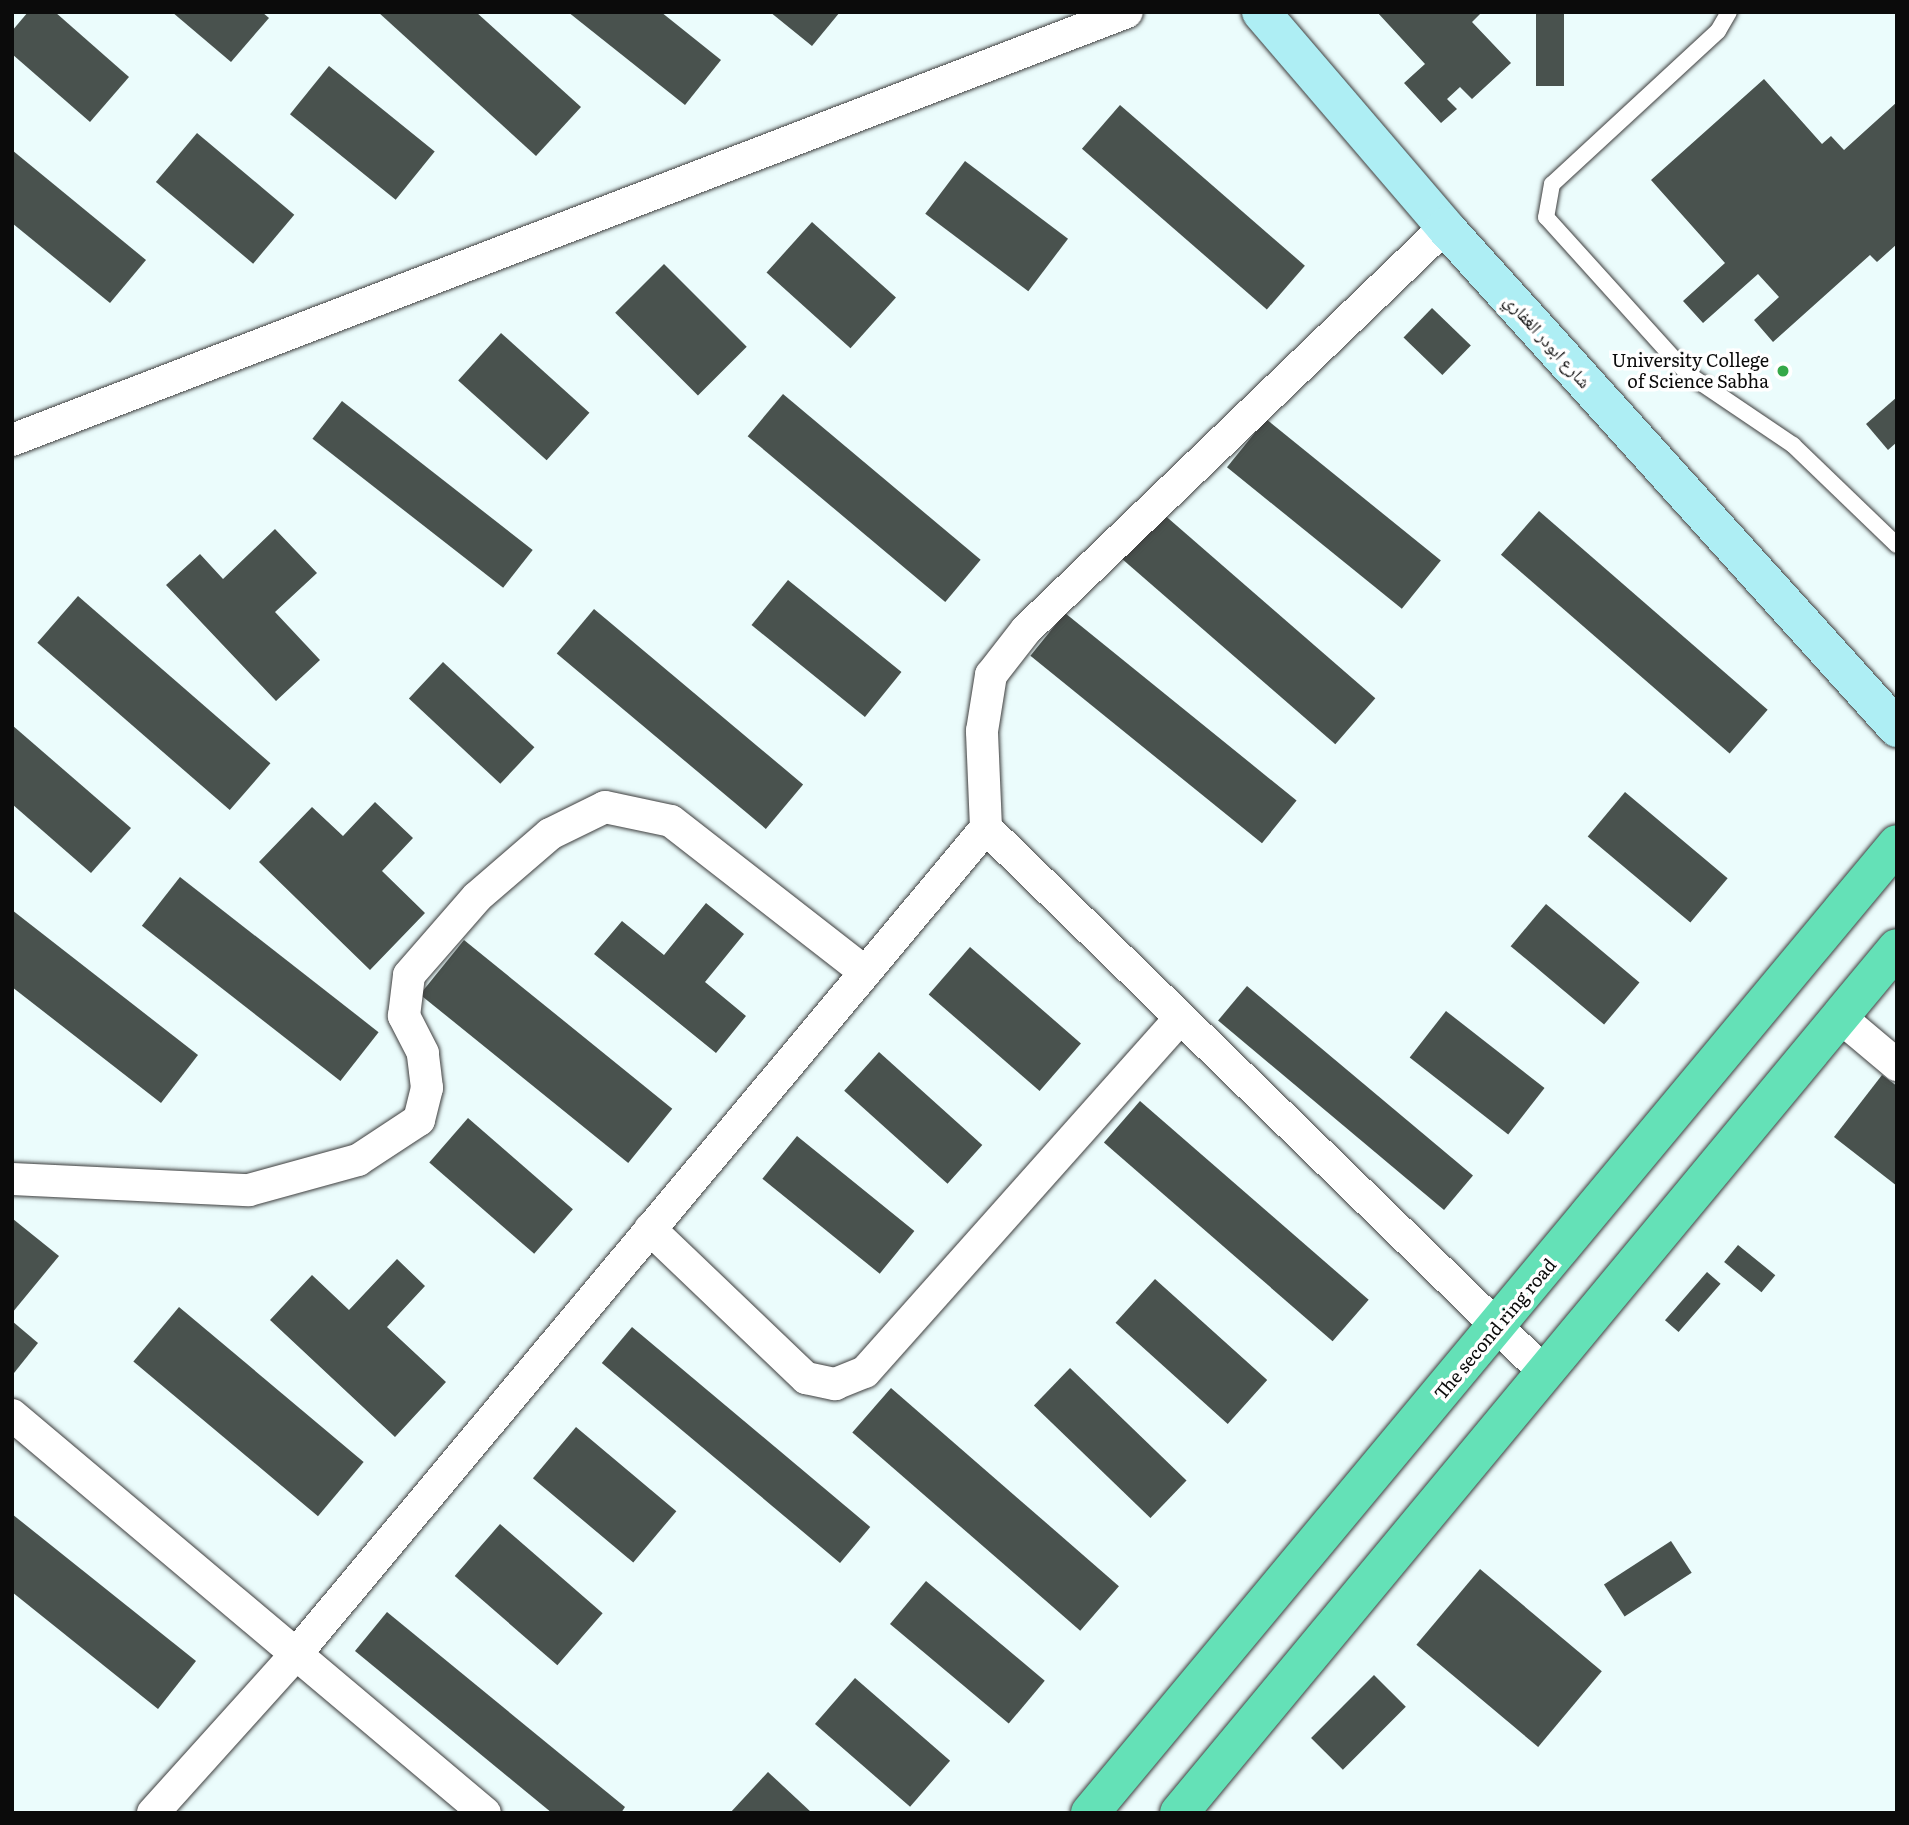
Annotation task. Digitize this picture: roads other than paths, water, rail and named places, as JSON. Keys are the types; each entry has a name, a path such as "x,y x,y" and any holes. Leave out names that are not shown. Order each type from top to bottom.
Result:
{"highway":[{"name":"The second ring road","path":"1090,1813 1897,844"},
{"path":"1179,1813 1897,948"}],"street":[{"path":"12,440 1127,12"},
{"name":"شارع ابودر الغفاري","path":"1261,12 1444,227 1897,727"},
{"path":"153,1813 296,1654 986,828 982,732 991,675 1026,630 1444,227"},
{"path":"12,1179 249,1190 358,1160 419,1120 427,1088 423,1053 404,1016 409,975 477,897 539,843 605,807 671,821 865,972"},
{"path":"986,828 1545,1373"},
{"path":"1840,1017 1897,1065"},
{"path":"650,1229 806,1378 835,1384 865,1372 1180,1018"},
{"path":"12,1415 485,1813"}],"lane":[{"path":"1729,12 1718,31 1552,184 1543,205 1546,217 1688,374 1793,445 1897,545"}],"place":[{"name":"University College of Science Sabha","path":"1783,371"}]}
